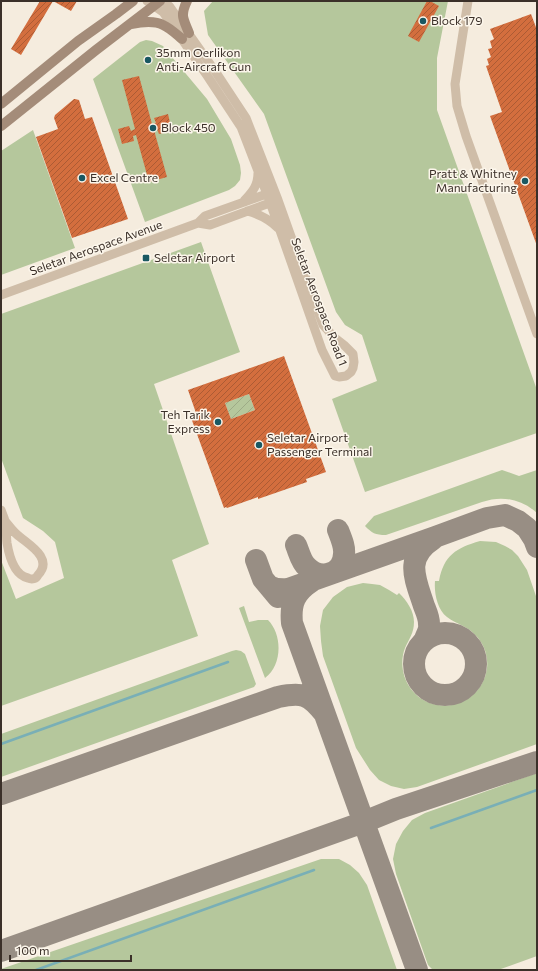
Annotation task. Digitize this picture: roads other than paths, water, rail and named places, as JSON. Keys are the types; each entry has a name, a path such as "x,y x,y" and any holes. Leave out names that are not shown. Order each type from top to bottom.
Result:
{"street":[{"path":"1,104 78,41 133,1"},
{"name":"Seletar Aerospace Road 1","path":"154,2 185,36 246,118 305,289 322,350 335,376 346,376 353,368 353,354 323,325 305,289 280,230 272,197 258,171 241,127 185,36 170,7 164,1"},
{"path":"185,36 182,16 187,1"},
{"path":"468,1 456,84 457,106 466,136 537,334"},
{"path":"1,126 130,24 154,2"},
{"path":"130,24 152,22 162,24 185,36"},
{"path":"258,171 258,179 245,206 257,214 266,217 280,230"},
{"name":"Seletar Aerospace Avenue","path":"1,295 198,223 210,225 245,206 272,197"},
{"path":"528,308 537,305"},
{"path":"1,510 5,521 10,555 17,571 23,577 31,579 36,578 42,571 44,564 39,554 14,532 5,521"}],"waterway":[{"path":"1,744 228,662"},
{"path":"431,828 537,790"},
{"path":"36,970 314,870"}],"place":[{"name":"Block 179","path":"423,21"},
{"name":"35mm Oerlikon Anti-Aircraft Gun","path":"148,60"},
{"name":"Block 450","path":"153,128"},
{"name":"Excel Centre","path":"82,178"},
{"name":"Pratt & Whitney Manufacturing","path":"525,181"},
{"name":"Seletar Airport","path":"146,258"},
{"name":"Teh Tarik Express","path":"218,422"},
{"name":"Seletar Airport Passenger Terminal","path":"259,445"}]}
